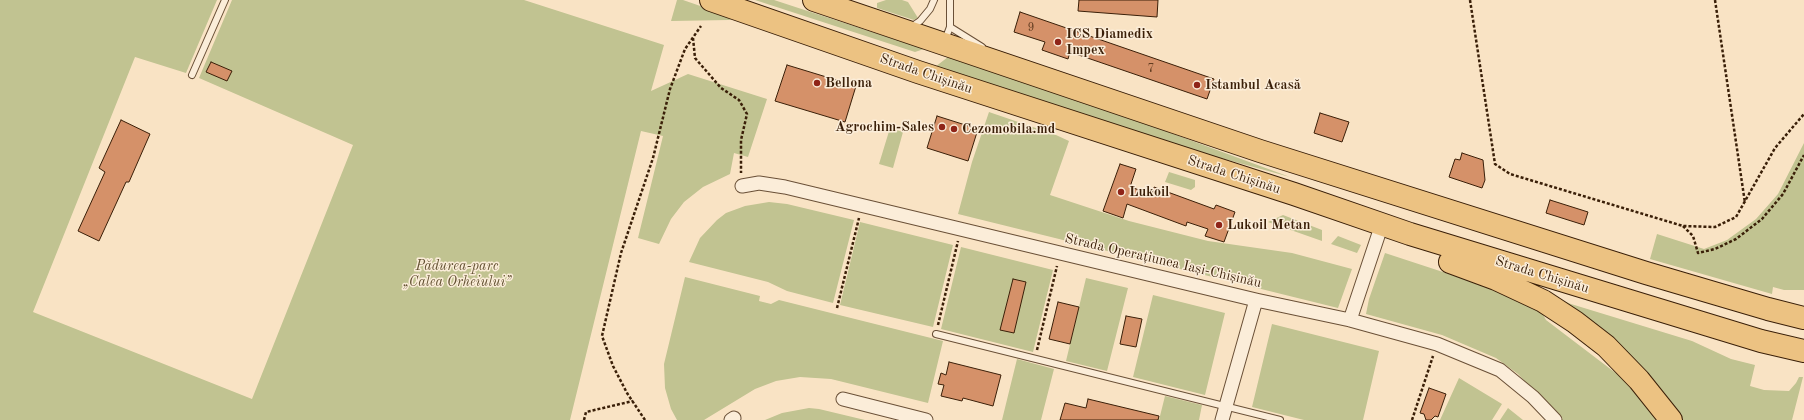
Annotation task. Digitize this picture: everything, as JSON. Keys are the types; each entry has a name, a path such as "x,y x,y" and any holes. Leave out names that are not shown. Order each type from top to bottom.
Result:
{"highway":[{"name":"Strada Chișinău","path":"711,0 918,72 1294,194 1410,234 1761,341 1804,351"},
{"path":"814,0 906,31 947,35 1010,66 1260,151 1646,273 1768,309 1804,318"},
{"path":"918,72 947,35"},
{"path":"1410,234 1437,256 1496,278 1544,301 1575,322 1606,346 1640,380 1671,420"}],"street":[{"name":"Strada Operațiunea Iași-Chișinău","path":"742,186 760,183 785,187 1256,300 1350,320 1437,344 1500,370 1533,397 1555,420"},
{"path":"1350,320 1382,224"},
{"path":"1222,420 1256,300"},
{"path":"843,399 926,420"}],"lane":[{"path":"192,75 225,0"},
{"path":"906,31 920,22 930,9 934,0"},
{"path":"947,35 950,0"},
{"path":"936,334 1280,420"}],"path":[{"path":"1470,0 1495,164 1510,174 1683,226 1715,227 1736,217 1775,148 1804,114"},
{"path":"1715,0 1745,203"},
{"path":"645,420 613,366 602,336 621,253 653,158 670,89 685,49 701,26"},
{"path":"693,38 696,58 721,88 739,100 747,114 740,140 742,186"},
{"path":"1683,226 1693,236 1698,253 1715,249 1736,239 1762,219 1783,194 1804,155"},
{"path":"837,308 862,206"},
{"path":"936,334 961,230"},
{"path":"1035,359 1060,253"},
{"path":"1412,420 1437,344"},
{"path":"584,420 586,412 633,401"}],"green space":[{"name":"Pădurea-parc „Calea Orheiului”","path":"0,0 217,0 186,73 135,57 33,312 252,399 353,145 199,78 232,0 524,0 664,45 651,91 688,74 767,99 748,157 734,153 730,174 703,187 684,202 671,219 659,244 638,238 663,136 641,131 570,420 0,420"},
{"path":"677,0 683,0 735,18 729,20 671,21"},
{"path":"755,0 774,0 924,49 915,52"},
{"path":"886,0 902,0 908,2 918,18 914,20 877,8 877,3"},
{"path":"948,57 1095,105 1290,177 1177,146 935,67"},
{"path":"989,112 1056,135 1069,141 1050,195 1129,221 1208,241 1292,253 1352,269 1338,308 958,214 972,162"},
{"path":"890,128 903,132 893,168 879,164"},
{"path":"1804,143 1804,290 1784,290 1773,287 1772,294 1650,259 1657,234 1704,249 1727,240 1756,219 1778,194"},
{"path":"1169,172 1195,180 1195,187 1191,190 1165,182"},
{"path":"769,202 787,204 854,220 833,303 787,291 768,282 689,262 700,238 726,213 745,206"},
{"path":"1283,215 1322,230 1322,241 1268,222"},
{"path":"860,222 953,245 933,327 840,305"},
{"path":"1338,236 1361,245 1357,253 1331,244"},
{"path":"961,247 1053,270 1033,352 941,329"},
{"path":"1385,253 1513,295 1540,309 1546,320 1617,374 1641,399 1657,420 1561,420 1518,374 1496,358 1442,335 1366,314 1369,299"},
{"path":"685,277 760,296 759,301 771,304 779,300 943,341 928,403 831,379 800,377 776,381 755,389 704,420 677,420 671,409 665,388 664,364"},
{"path":"1086,278 1128,288 1107,371 1066,361"},
{"path":"1153,295 1225,313 1205,395 1133,377"},
{"path":"1549,295 1571,304 1692,341 1731,359 1755,365 1750,386 1764,390 1789,391 1799,377 1803,377 1792,420 1682,420 1676,410"},
{"path":"1272,324 1379,351 1363,420 1304,420 1252,407"},
{"path":"1017,359 1054,369 1041,420 1002,420"},
{"path":"1459,378 1502,404 1492,420 1440,420"},
{"path":"1165,396 1202,405 1199,420 1159,420"},
{"path":"809,408 865,420 765,420 782,413"},
{"path":"1508,408 1523,420 1500,420"}],"building":[{"path":"1079,0 1158,0 1157,17 1078,11"},
{"path":"1020,12 1214,79 1207,99 1070,52 1068,59 1042,50 1045,42 1014,32"},
{"path":"211,62 232,71 227,81 206,72"},
{"path":"787,65 856,86 845,122 775,101"},
{"path":"1320,113 1349,122 1342,142 1314,133"},
{"path":"937,116 978,129 968,161 927,148"},
{"path":"121,120 150,134 129,182 126,182 99,241 78,231 105,172 99,168"},
{"path":"1462,153 1483,160 1485,180 1482,188 1449,177 1455,159 1460,160"},
{"path":"1120,164 1136,169 1130,187 1152,194 1154,187 1214,209 1216,205 1235,212 1224,242 1205,236 1208,229 1187,222 1186,226 1127,204 1123,218 1103,211"},
{"path":"1550,200 1588,212 1584,225 1546,213"},
{"path":"1013,279 1026,282 1014,333 1000,330"},
{"path":"1058,302 1079,307 1070,344 1049,339"},
{"path":"1126,316 1142,319 1136,347 1120,344"},
{"path":"949,362 1001,375 993,406 963,398 962,401 941,396 944,385 938,384 941,373 946,375"},
{"path":"1429,388 1446,394 1438,417 1435,416 1431,420 1426,420 1424,414 1420,413"},
{"path":"1088,399 1159,416 1158,420 1060,420 1065,403 1086,408"}],"place":[{"name":"ICS Diamedix Impex","path":"1058,42"},
{"name":"Bellona","path":"817,83"},
{"name":"Istambul Acasă","path":"1197,85"},
{"name":"Agrochim-Sales","path":"942,127"},
{"name":"Cezomobila.md","path":"954,129"},
{"name":"Lukoil","path":"1121,192"},
{"name":"Lukoil Metan","path":"1219,225"}]}
